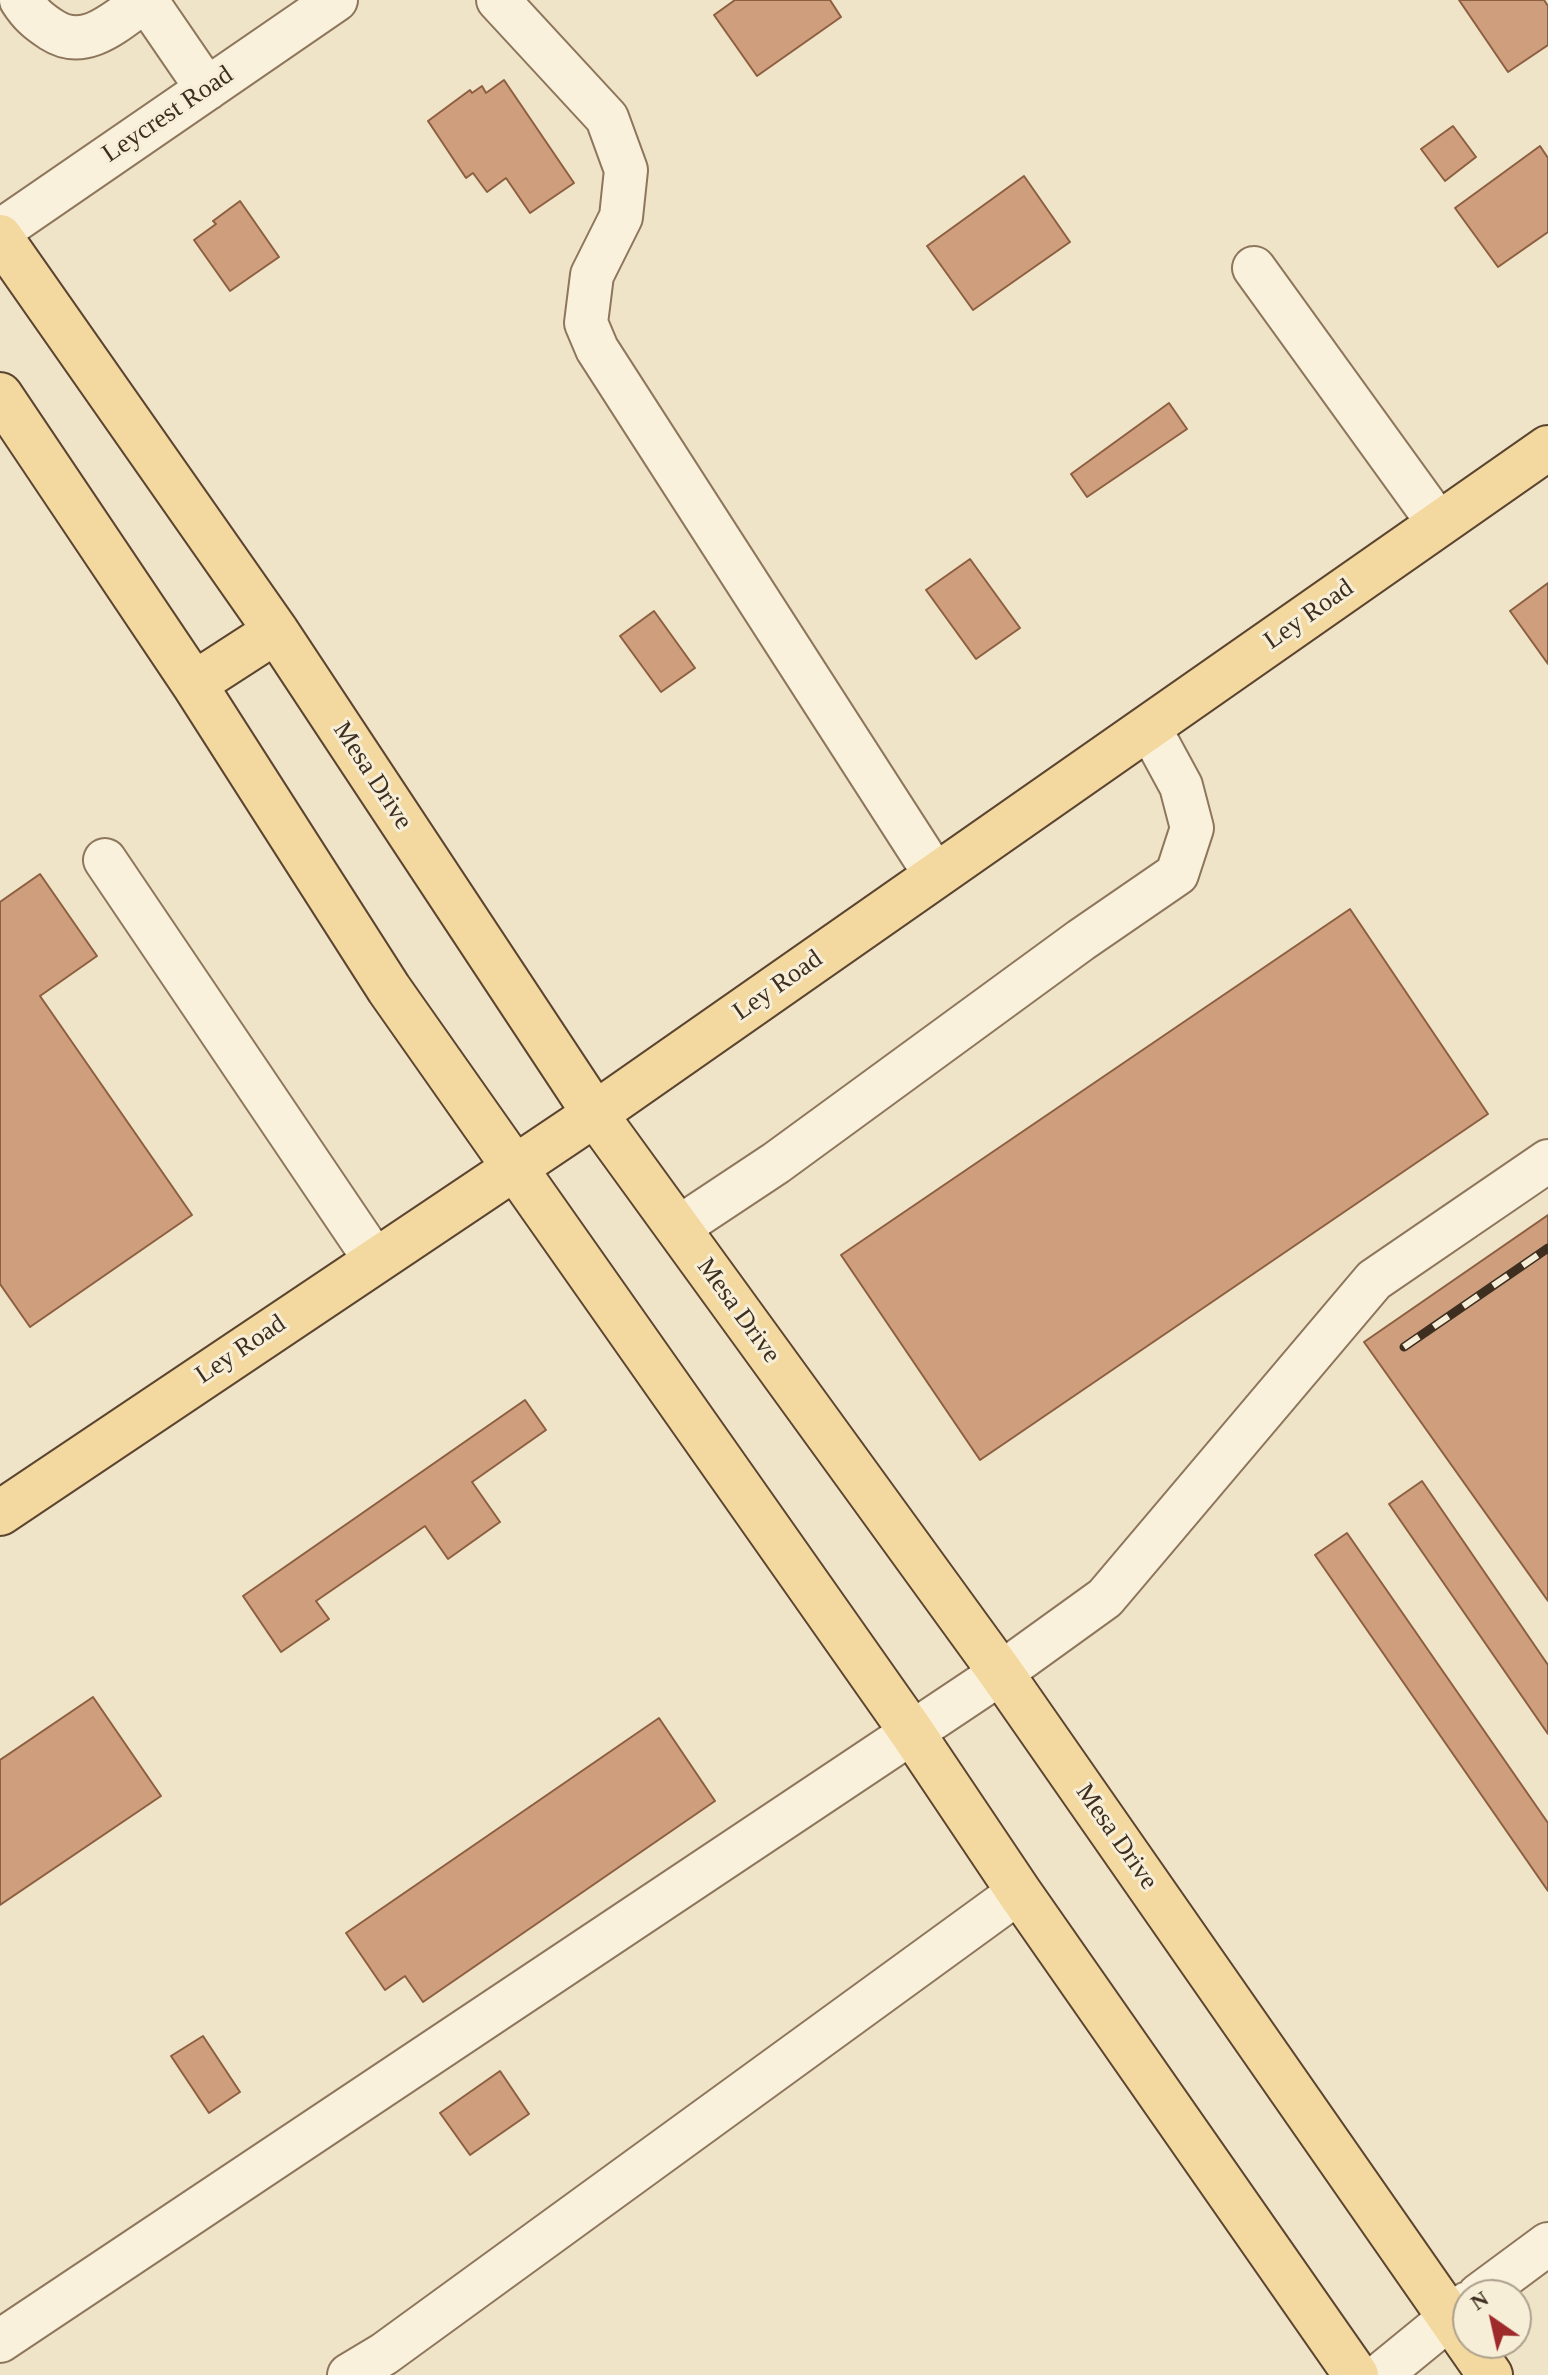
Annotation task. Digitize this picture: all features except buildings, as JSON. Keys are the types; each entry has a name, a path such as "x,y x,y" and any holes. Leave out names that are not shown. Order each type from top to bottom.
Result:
{"main road":[{"name":"Mesa Drive","path":"0,234 276,631 595,1114 1452,2286"},
{"path":"0,395 194,684 389,989 911,1731 1019,1892 1356,2375"},
{"name":"Ley Road","path":"0,1513 595,1114 1548,448"},
{"path":"194,684 276,631"}],"street":[{"path":"21,0 32,18 60,35 79,40 99,32 146,0 207,89"},
{"name":"Leycrest Road","path":"0,234 336,0"},
{"path":"498,0 607,118 626,170 621,217 592,275 586,323 597,349 936,876"},
{"path":"1254,268 1439,524"},
{"path":"678,1228 776,1163 1081,940 1177,874 1192,828 1181,786 1149,727"},
{"path":"105,860 375,1260"},
{"path":"0,2341 1001,1673 1105,1598 1374,1280 1548,1161"},
{"path":"349,2375 384,2354 1019,1892"},
{"path":"1501,2279 1548,2244"},
{"path":"1380,2375 1452,2316"}],"railway":[{"path":"1404,1347 1548,1248"}]}
